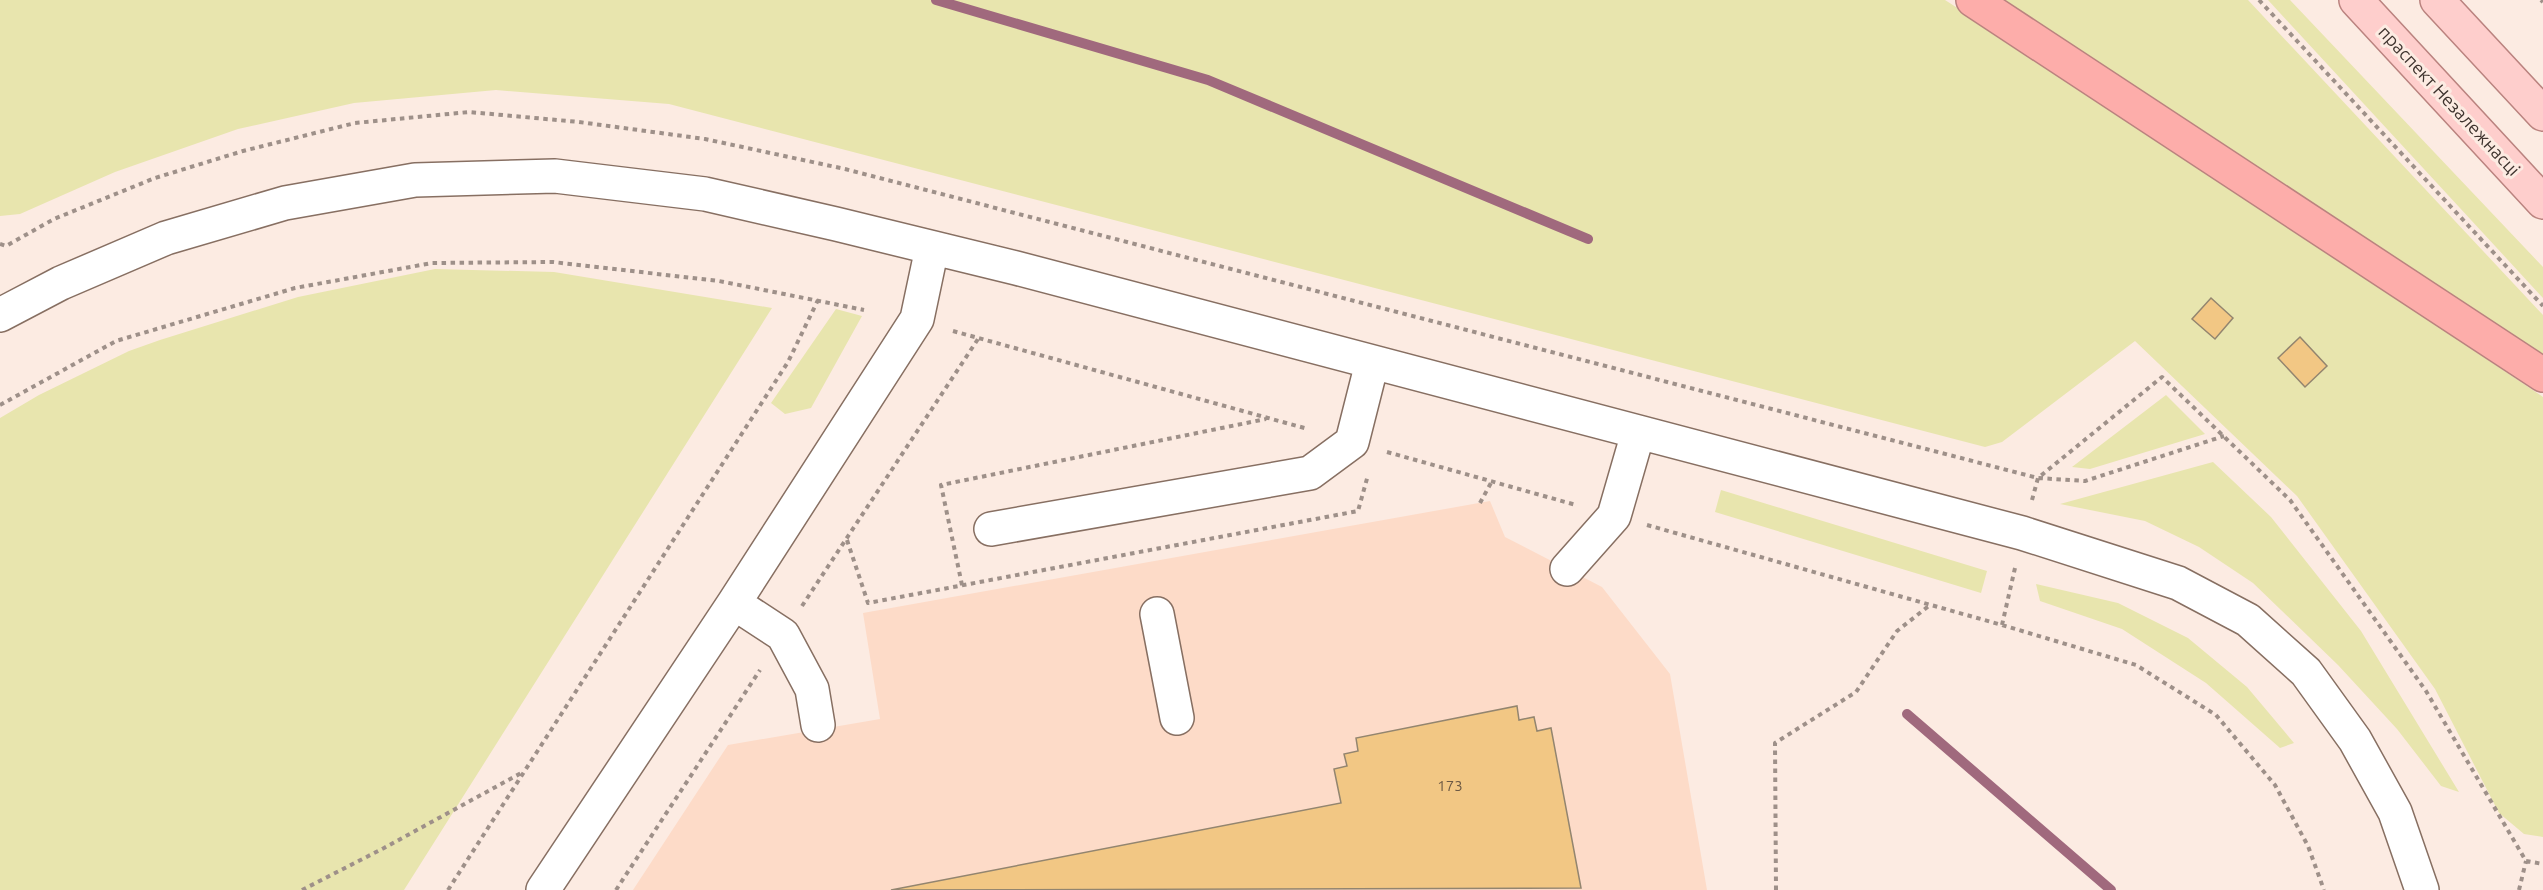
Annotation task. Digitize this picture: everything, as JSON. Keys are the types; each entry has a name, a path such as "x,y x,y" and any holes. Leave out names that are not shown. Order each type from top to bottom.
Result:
{"highway":[{"path":"1973,0 2543,375"}],"main road":[{"name":"праспект Незалежнасці","path":"2356,0 2543,202"},
{"path":"2437,0 2543,114"}],"lane":[{"path":"0,315 61,283 166,238 285,203 415,180 555,176 705,194 932,248 2022,533 2178,583 2248,620 2306,672 2355,740 2395,813 2422,890"},
{"path":"543,890 734,603 917,319 932,248"},
{"path":"992,529 1310,473 1363,445 1372,363"},
{"path":"1567,569 1614,516 1638,433"},
{"path":"734,603 783,635 812,689 818,725"},
{"path":"1156,614 1177,718"}],"path":[{"path":"2259,0 2543,306"},
{"path":"0,405 116,341 295,288 432,263 553,262 719,281 864,310"},
{"path":"448,890 788,362 818,300"},
{"path":"953,332 1930,604 2136,665 2216,715 2275,785 2308,846 2324,890"},
{"path":"2002,625 2022,533 2038,478 2162,377 2290,500 2426,691 2526,861 2519,890"},
{"path":"962,585 941,484 1269,419"},
{"path":"846,540 868,603 1358,510 1363,445"},
{"path":"1480,503 1492,481"},
{"path":"1776,890 1775,743 1856,692 1897,631 1930,604"},
{"path":"302,890 525,771"},
{"path":"2526,861 2543,864"}],"shaded area":[{"path":"0,0 1945,0 2133,121 2543,397 2543,837 2524,834 2499,813 2435,689 2297,496 2135,341 2002,442 1985,447 669,104 496,90 354,103 238,129 115,172 20,214 0,216"},
{"path":"2004,0 2248,0 2543,315 2543,358"},
{"path":"2268,0 2290,0 2543,267 2543,298"},
{"path":"435,269 554,272 772,308 404,890 0,890 0,418 39,395 129,351 160,340 298,297"},
{"path":"836,309 862,316 811,408 785,414 771,403"},
{"path":"2166,395 2205,434 2090,469 2072,467"},
{"path":"2213,462 2271,517 2361,631 2459,792 2441,786 2397,729 2338,665 2253,583 2199,547 2145,521 2060,504"},
{"path":"1721,490 1987,571 1981,593 1715,512"},
{"path":"1490,501 1505,537 1602,587 1670,674 1707,890 633,890 728,745 880,719 863,613"},
{"path":"2036,584 2118,603 2188,638 2247,687 2294,743 2280,748 2206,683 2122,629 2040,601"}],"building":[{"path":"2211,298 2233,318 2215,339 2192,319"},
{"path":"2300,337 2327,366 2305,387 2278,358"},
{"path":"1517,706 1519,720 1534,717 1537,731 1551,728 1581,888 891,890 1341,803 1334,769 1347,766 1344,754 1358,751 1356,738"}],"waterway":[{"path":"936,0 1208,80 1588,239"},
{"path":"1907,714 2111,890"}]}
